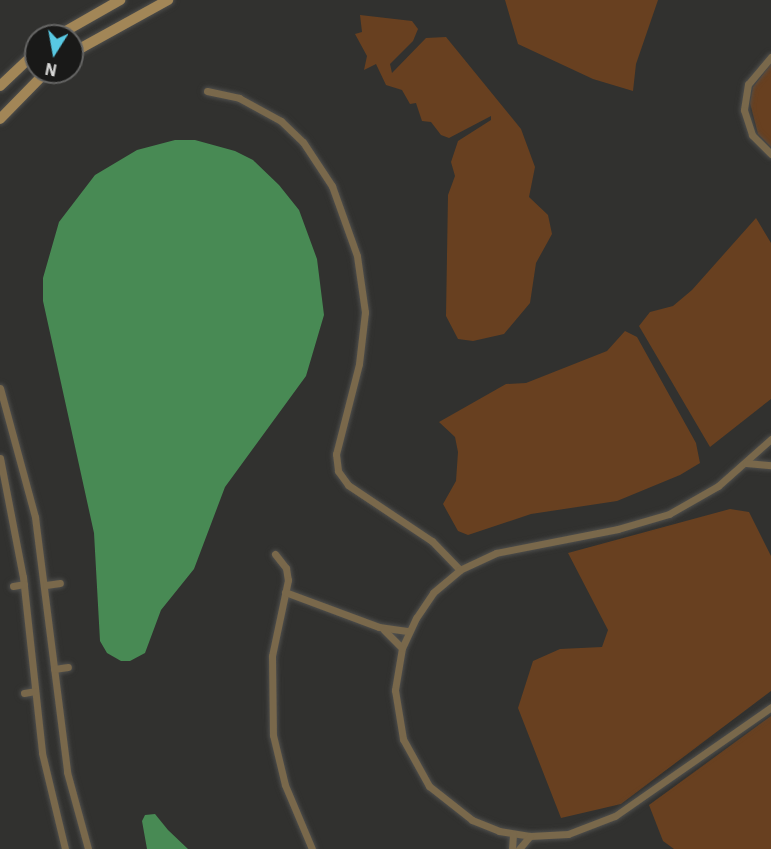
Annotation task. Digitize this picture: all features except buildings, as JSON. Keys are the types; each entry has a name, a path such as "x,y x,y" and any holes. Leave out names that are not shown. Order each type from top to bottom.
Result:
{"street":[{"path":"75,24 104,4 120,0"},
{"path":"84,46 168,0"},
{"path":"771,57 748,84 744,110 752,135 771,155"},
{"path":"0,86 24,63"},
{"path":"0,119 34,84"},
{"path":"207,91 239,98 281,121 303,142 332,186 354,246 365,312 359,364 336,454 338,471 348,485 432,542 460,570"},
{"path":"0,388 28,483 46,585 67,772 87,849"},
{"path":"771,440 718,486 669,514 618,529 496,553 460,570 433,593 409,631 402,648 396,704 403,739 418,772 456,810 485,826 530,836 574,832 615,816 771,707"},
{"path":"0,458 24,584 46,776 65,849"},
{"path":"746,463 771,465"},
{"path":"275,554 286,568 285,592 273,643 271,719 285,785 312,849"},
{"path":"13,586 24,584"},
{"path":"46,585 60,584"},
{"path":"285,592 379,627 409,631"},
{"path":"379,627 402,648"},
{"path":"54,669 68,667"},
{"path":"24,693 35,692"},
{"path":"512,849 513,834"},
{"path":"519,849 530,836"}],"shaded area":[{"path":"505,0 658,0 636,64 633,91 593,79 518,44"},
{"path":"360,15 412,21 418,29 413,41 390,64 392,73 426,38 446,37 521,129 535,167 529,197 548,215 552,234 536,263 530,303 504,334 473,341 458,339 446,316 448,195 455,176 451,162 458,141 491,120 491,116 449,138 441,135 431,122 422,121 416,103 410,104 402,90 386,85 376,64 364,70 367,56 355,34 362,32"},
{"path":"771,64 771,147 758,134 750,103 753,87"},
{"path":"175,140 195,140 235,151 253,160 279,185 299,210 317,259 324,315 306,376 225,487 194,569 161,610 145,653 130,661 121,661 107,653 100,641 94,533 43,301 43,278 59,222 95,175 137,150"},
{"path":"756,218 771,243 771,399 710,447 639,326 650,312 673,306 692,290"},
{"path":"625,331 637,337 696,443 700,463 680,475 617,501 531,514 468,535 458,531 443,504 456,481 458,452 455,437 439,422 506,384 526,383 607,351"},
{"path":"730,509 749,512 771,556 771,691 621,804 561,818 518,708 533,661 560,649 602,647 608,630 568,553"},
{"path":"771,716 771,849 674,849 663,841 649,805"},
{"path":"155,814 188,849 147,849 142,821 145,815"}]}
